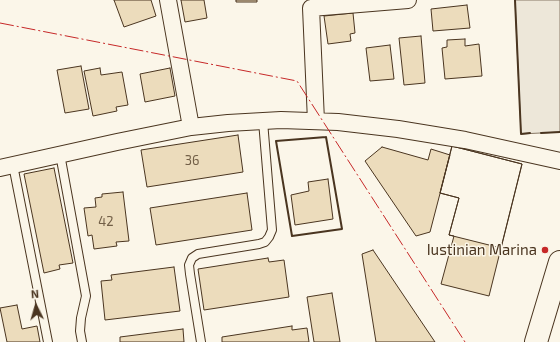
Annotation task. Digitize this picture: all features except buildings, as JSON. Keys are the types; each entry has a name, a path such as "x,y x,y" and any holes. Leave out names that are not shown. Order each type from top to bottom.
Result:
{"main road":[{"path":"536,342 560,262"}],"street":[{"path":"168,0 191,127"},
{"path":"316,121 311,8 408,0"},
{"path":"6,166 191,127 263,121 316,121 398,129 465,140 560,161"},
{"path":"540,156 560,152"}],"lane":[{"path":"201,342 189,265 192,258 198,254 265,242 270,237 272,230 263,121"},
{"path":"60,154 86,296 81,318 80,331 82,342"},
{"path":"6,166 48,342"}],"shaded area":[{"path":"515,0 560,0 560,132 521,134"}],"wall":[{"path":"515,0 521,134 530,133"},
{"path":"541,133 560,132"},
{"path":"326,137 342,229 292,236 276,141 326,137"}],"power":[{"path":"0,23 297,81 465,342"}],"place":[{"name":"Iustinian Marina","path":"545,250"}]}
